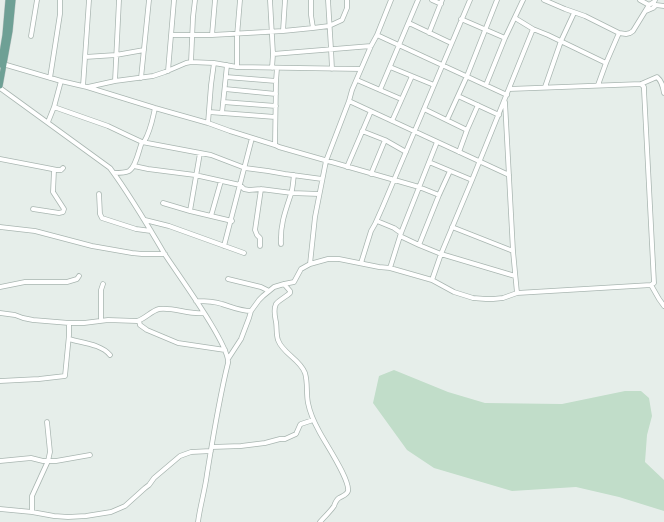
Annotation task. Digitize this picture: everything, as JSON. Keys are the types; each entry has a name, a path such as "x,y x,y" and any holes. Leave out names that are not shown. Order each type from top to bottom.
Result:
{"main road":[{"path":"0,87 8,0"},
{"path":"2,64 10,31 13,0"}],"street":[{"path":"31,36 37,0"},
{"path":"50,78 60,14 60,0"},
{"path":"85,87 85,57 89,0"},
{"path":"115,81 119,0"},
{"path":"141,78 149,0"},
{"path":"168,70 174,0"},
{"path":"192,62 192,35 195,0"},
{"path":"212,35 215,0"},
{"path":"237,67 240,0"},
{"path":"270,0 273,54 272,68"},
{"path":"283,31 285,0"},
{"path":"311,0 313,28"},
{"path":"328,0 332,68"},
{"path":"171,35 212,35 283,31 329,26 340,22 343,19 347,8 347,0"},
{"path":"310,264 315,217 326,160 361,69 391,0"},
{"path":"380,90 418,0"},
{"path":"429,33 442,2 432,0"},
{"path":"361,264 371,231 470,0"},
{"path":"447,120 467,76 497,0"},
{"path":"486,85 505,38 523,0"},
{"path":"544,0 574,13 585,16 619,34 632,32 649,5 655,3 664,6"},
{"path":"640,0 649,5"},
{"path":"645,11 650,10 655,3"},
{"path":"546,87 561,41 574,13"},
{"path":"515,18 533,29 606,63"},
{"path":"461,19 505,38"},
{"path":"409,23 451,43"},
{"path":"432,280 441,254 533,29"},
{"path":"598,85 619,34"},
{"path":"377,35 486,85 506,97"},
{"path":"273,54 371,46"},
{"path":"85,57 116,55 144,50"},
{"path":"85,87 153,76 192,62 214,63 237,67 361,69"},
{"path":"208,123 214,63"},
{"path":"2,64 208,123 279,147 439,194"},
{"path":"222,113 227,65"},
{"path":"390,67 434,85"},
{"path":"275,145 277,68"},
{"path":"392,121 412,76"},
{"path":"226,77 276,81"},
{"path":"509,89 641,84 658,77 661,81 664,93"},
{"path":"357,80 401,99"},
{"path":"48,122 61,81"},
{"path":"641,84 644,87 650,192 654,283 651,285"},
{"path":"0,87 105,164 114,173 196,301 225,350 228,359"},
{"path":"225,89 276,94"},
{"path":"458,96 499,115"},
{"path":"506,97 513,250 518,294"},
{"path":"349,101 509,175"},
{"path":"223,102 276,106"},
{"path":"459,152 478,105"},
{"path":"54,107 73,112 143,142 211,155 245,168 322,179"},
{"path":"114,173 128,171 134,166 151,126 155,108"},
{"path":"424,109 467,130"},
{"path":"347,167 371,111"},
{"path":"209,112 276,118"},
{"path":"362,131 385,140 406,152"},
{"path":"224,246 232,221 252,138"},
{"path":"371,174 385,140"},
{"path":"390,268 400,234 438,142"},
{"path":"190,210 200,153"},
{"path":"0,159 54,170 63,168"},
{"path":"429,162 472,180"},
{"path":"134,166 196,175 240,185 244,189 249,190 261,189 292,193 319,194"},
{"path":"32,209 59,213 64,210 53,192 54,170"},
{"path":"419,245 439,194 450,171"},
{"path":"281,244 283,218 292,193 294,175"},
{"path":"211,216 220,181"},
{"path":"260,246 260,238 255,230 261,189"},
{"path":"99,194 100,214 102,218 133,228 151,231"},
{"path":"162,202 232,221"},
{"path":"145,220 169,226 244,253"},
{"path":"377,220 394,228 400,234 419,245 441,254 515,276"},
{"path":"0,227 35,231 92,246 132,253 165,254"},
{"path":"452,227 513,250"},
{"path":"198,522 228,359 241,339 251,311 263,296 274,287 294,282 301,269 310,264 328,259 348,260 361,264 390,268 432,280 454,292 480,299 503,298 518,294 651,285"},
{"path":"0,287 25,282 67,282 77,279 79,276"},
{"path":"228,279 261,287 268,291"},
{"path":"101,321 101,290 103,284"},
{"path":"284,284 287,286 290,294 276,304 275,316 278,339 281,346 295,359 305,373 308,403 313,420 343,473 347,484 347,493 337,499 333,508 320,522"},
{"path":"651,285 664,305"},
{"path":"196,301 213,301 241,311 251,311"},
{"path":"0,313 15,315 32,320 84,323 108,320 139,321 160,309 203,313"},
{"path":"139,321 140,325 147,330 178,343 225,350"},
{"path":"0,381 64,377 66,375 69,323"},
{"path":"69,339 100,347 110,355"},
{"path":"0,509 68,517 111,512 125,506 149,485 154,478 180,456 191,452 253,445 285,439 296,434 301,424 313,420"},
{"path":"32,512 32,496 48,461 50,452 47,422"},
{"path":"0,461 32,458 43,461 56,461 90,455"}],"green space":[{"path":"394,370 448,392 485,403 562,404 625,391 641,391 649,398 652,416 647,435 645,462 664,480 664,511 619,497 576,487 512,491 434,468 407,450 373,403 379,376"}]}
